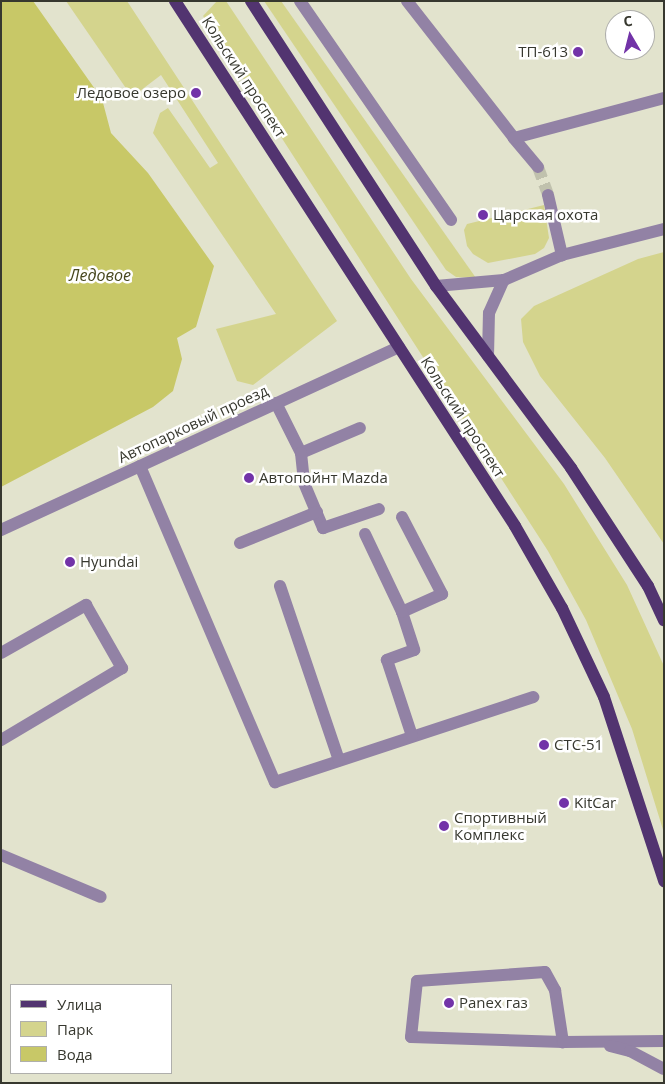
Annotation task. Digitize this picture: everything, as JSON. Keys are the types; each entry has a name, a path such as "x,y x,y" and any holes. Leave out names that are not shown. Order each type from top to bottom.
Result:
{"main road":[{"name":"Кольский проспект","path":"175,1 515,526 562,608 604,697 663,878"},
{"path":"250,1 436,286 571,468 648,586 664,621"}],"street":[{"path":"300,1 451,220"},
{"path":"407,1 538,167"},
{"path":"514,138 664,98"},
{"path":"548,195 562,255"},
{"path":"436,286 504,280 562,255 664,229"},
{"path":"488,356 489,313 504,280"},
{"name":"Автопарковый проезд","path":"1,530 399,346"},
{"path":"276,403 301,453 304,483 323,528 379,509"},
{"path":"301,453 360,428"},
{"path":"140,466 275,782 533,697"},
{"path":"240,543 317,512"},
{"path":"402,517 442,594 402,612"},
{"path":"365,534 402,612 414,650 387,660 412,736"},
{"path":"280,586 339,760"},
{"path":"1,653 86,605 122,668 1,740"},
{"path":"1,855 101,896"},
{"path":"563,1042 555,990 545,972 417,982 412,1037 563,1042 664,1041"},
{"path":"593,1041 630,1051 664,1069"}],"green space":[{"path":"66,1 127,1 337,321 253,385 237,381 216,329 276,314 153,133 160,113 168,108 210,168 218,163 161,75 132,97"},
{"path":"217,1 226,1 411,279 564,484 627,585 664,666 664,833 632,729 586,620 548,551 203,16"},
{"path":"264,1 281,1 476,278 456,277 446,270"},
{"path":"544,205 549,238 544,248 535,254 488,263 473,254 467,246 464,230 467,224"},
{"path":"664,252 664,544 605,458 540,376 523,342 521,319 534,306 638,259"}],"water":[{"name":"Ледовое","path":"1,1 33,1 102,99 111,133 148,173 214,266 196,327 177,338 182,359 173,391 153,407 1,487"}],"tunnel":[{"path":"538,167 548,195"}],"place":[{"name":"ТП-613","path":"578,52"},
{"name":"Ледовое озеро","path":"196,93"},
{"name":"Царская охота","path":"483,215"},
{"name":"Автопойнт Mazda","path":"249,478"},
{"name":"Hyundai","path":"70,562"},
{"name":"СТС-51","path":"544,745"},
{"name":"KitCar","path":"564,803"},
{"name":"Спортивный Комплекс","path":"444,826"},
{"name":"Panex газ","path":"449,1003"}]}
